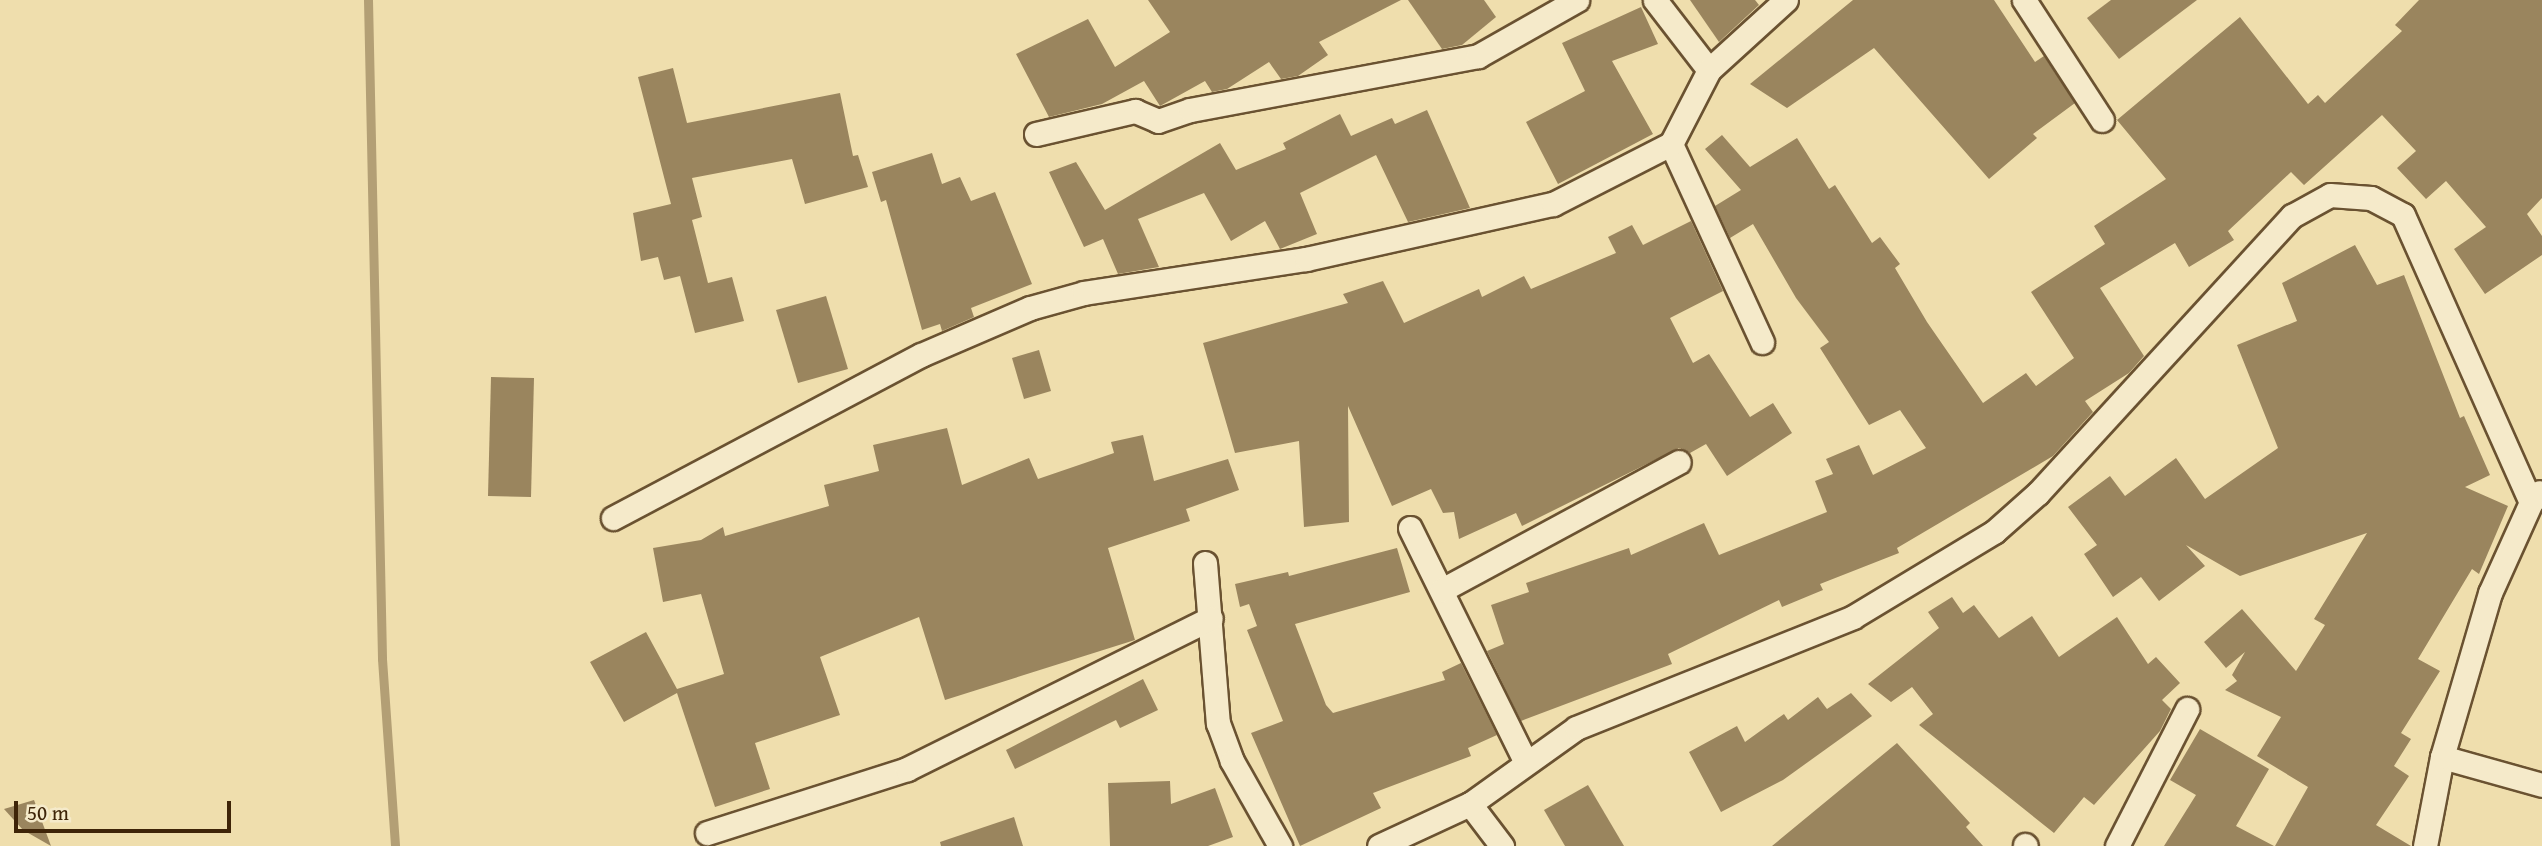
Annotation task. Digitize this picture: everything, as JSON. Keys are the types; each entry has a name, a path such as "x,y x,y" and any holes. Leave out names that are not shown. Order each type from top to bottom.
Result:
{"street":[{"path":"1036,134 1135,111 1157,121 1190,110 1478,56 1577,0"},
{"path":"1655,0 1709,70"},
{"path":"614,518 921,355 1030,308 1084,293 1306,259 1553,204 1671,144 1709,70 1786,0"},
{"path":"2024,0 2102,120"},
{"path":"1671,144 1762,342"},
{"path":"1379,846 1470,804 1525,761 1576,728 1853,617 1994,532 2038,493 2292,216 2330,195 2371,198 2403,215 2536,496 2490,593 2442,757 2426,846"},
{"path":"1442,590 1679,462"},
{"path":"1410,528 1525,761"},
{"path":"1205,563 1218,723 1232,761 1280,846"},
{"path":"707,833 907,769 1211,618"},
{"path":"2117,846 2187,709"},
{"path":"2442,757 2542,785"},
{"path":"1470,804 1502,846"}],"building":[{"path":"1148,0 1401,0 1319,42 1328,55 1298,76 1281,79 1269,62 1227,89 1212,92 1205,81 1160,106 1144,81 1102,104 1049,117 1016,54 1088,19 1115,67 1170,32"},
{"path":"1408,0 1484,0 1496,17 1462,45 1442,49"},
{"path":"1690,0 1755,0 1759,5 1719,42"},
{"path":"1853,0 1994,0 2035,62 2044,56 2075,103 2033,134 2037,138 1989,179 1874,48 1787,108 1750,84"},
{"path":"2111,0 2197,0 2119,59 2087,18"},
{"path":"2419,0 2542,0 2542,198 2527,214 2542,236 2542,255 2485,294 2454,249 2486,227 2446,181 2426,199 2397,168 2416,151 2382,115 2304,185 2291,172 2228,231 2234,240 2189,267 2175,243 2100,288 2144,356 2129,373 2085,401 2093,412 2053,456 1897,548 1899,553 1820,584 1823,590 1782,607 1779,600 1668,654 1672,664 1521,721 1487,651 1504,644 1491,605 1529,592 1526,583 1629,548 1631,555 1704,523 1719,555 1827,512 1815,481 1833,474 1826,459 1859,445 1873,475 1926,448 1900,410 1869,425 1820,348 1829,342 1796,298 1753,224 1730,238 1715,206 1741,190 1705,149 1722,135 1750,167 1797,138 1829,189 1835,185 1872,243 1880,237 1900,264 1895,268 1927,322 1983,403 2026,373 2036,386 2074,358 2031,292 2105,244 2094,226 2166,179 2117,120 2240,17 2308,104 2318,95 2325,103 2402,31 2395,25"},
{"path":"1641,7 1658,44 1612,61 1653,134 1558,184 1526,122 1585,91 1562,43"},
{"path":"673,68 687,123 840,93 853,156 858,155 868,187 805,204 792,159 692,178 702,217 692,220 708,283 732,277 744,321 695,333 680,276 664,280 658,257 641,261 633,213 671,204 638,77"},
{"path":"1427,110 1470,208 1408,222 1376,155 1300,193 1317,234 1280,249 1265,221 1231,241 1204,193 1138,219 1159,267 1118,274 1103,239 1084,247 1049,172 1076,162 1105,210 1220,143 1236,170 1286,149 1283,143 1340,114 1351,136 1392,118 1395,124"},
{"path":"932,153 942,184 960,177 971,201 995,192 1032,284 971,308 974,317 942,331 940,324 922,330 886,200 881,202 872,172"},
{"path":"1691,221 1723,291 1670,318 1693,363 1709,354 1750,417 1773,403 1792,433 1727,476 1706,444 1690,453 1679,448 1522,526 1516,513 1459,539 1454,512 1443,513 1431,489 1392,506 1348,406 1349,522 1304,527 1299,441 1235,453 1203,343 1348,303 1343,294 1383,281 1404,323 1479,289 1482,297 1524,276 1531,289 1616,253 1608,237 1632,225 1643,245"},
{"path":"2355,245 2377,285 2404,275 2460,418 2464,416 2490,475 2465,487 2508,506 2479,574 2472,569 2418,659 2440,671 2401,733 2411,739 2394,766 2409,776 2376,825 2411,846 2275,846 2308,787 2257,756 2281,717 2225,690 2237,681 2232,675 2245,652 2226,668 2204,642 2242,609 2296,671 2325,625 2314,619 2367,533 2240,576 2186,545 2205,566 2159,601 2141,577 2113,597 2084,554 2097,545 2068,507 2110,476 2125,496 2176,458 2205,499 2278,448 2237,345 2297,321 2282,283"},
{"path":"826,296 848,369 798,383 776,310"},
{"path":"1039,350 1051,391 1024,399 1012,358"},
{"path":"491,377 534,378 531,497 488,496"},
{"path":"947,428 962,485 1029,458 1038,479 1114,453 1111,442 1143,435 1154,481 1228,459 1239,490 1186,509 1190,521 1108,548 1135,640 945,700 919,617 820,657 840,715 755,743 770,789 715,807 677,693 624,722 590,662 646,632 677,689 724,674 701,594 663,602 653,548 701,540 723,527 725,536 829,506 824,485 879,471 873,445"},
{"path":"1397,548 1410,592 1295,624 1326,705 1333,713 1445,680 1442,672 1461,663 1497,735 1468,748 1471,756 1373,793 1381,808 1300,846 1251,733 1283,721 1247,630 1257,626 1249,604 1240,607 1235,584 1288,572 1289,576"},
{"path":"1952,597 1963,613 1974,605 1999,638 2032,616 2059,657 2117,617 2148,664 2156,657 2180,683 2162,700 2171,709 2160,731 2094,805 2084,797 2054,833 1919,725 1933,714 1912,687 1891,702 1868,684 1939,628 1928,612"},
{"path":"1143,679 1158,710 1120,728 1116,720 1015,769 1006,750"},
{"path":"1851,693 1872,716 1783,780 1721,812 1689,752 1737,726 1745,742 1784,714 1788,720 1818,697 1827,709"},
{"path":"2200,729 2269,769 2236,826 2274,846 2164,846 2196,795 2170,780"},
{"path":"1897,743 1970,823 1966,827 1983,846 1772,846"},
{"path":"1170,781 1171,804 1215,788 1233,837 1208,846 1110,846 1108,783"},
{"path":"1588,785 1624,846 1565,846 1544,810"},
{"path":"34,800 51,846 23,830 4,809"},
{"path":"1014,817 1023,846 941,846 940,842"}],"waterway":[{"path":"368,0 382,659 395,846"}]}
